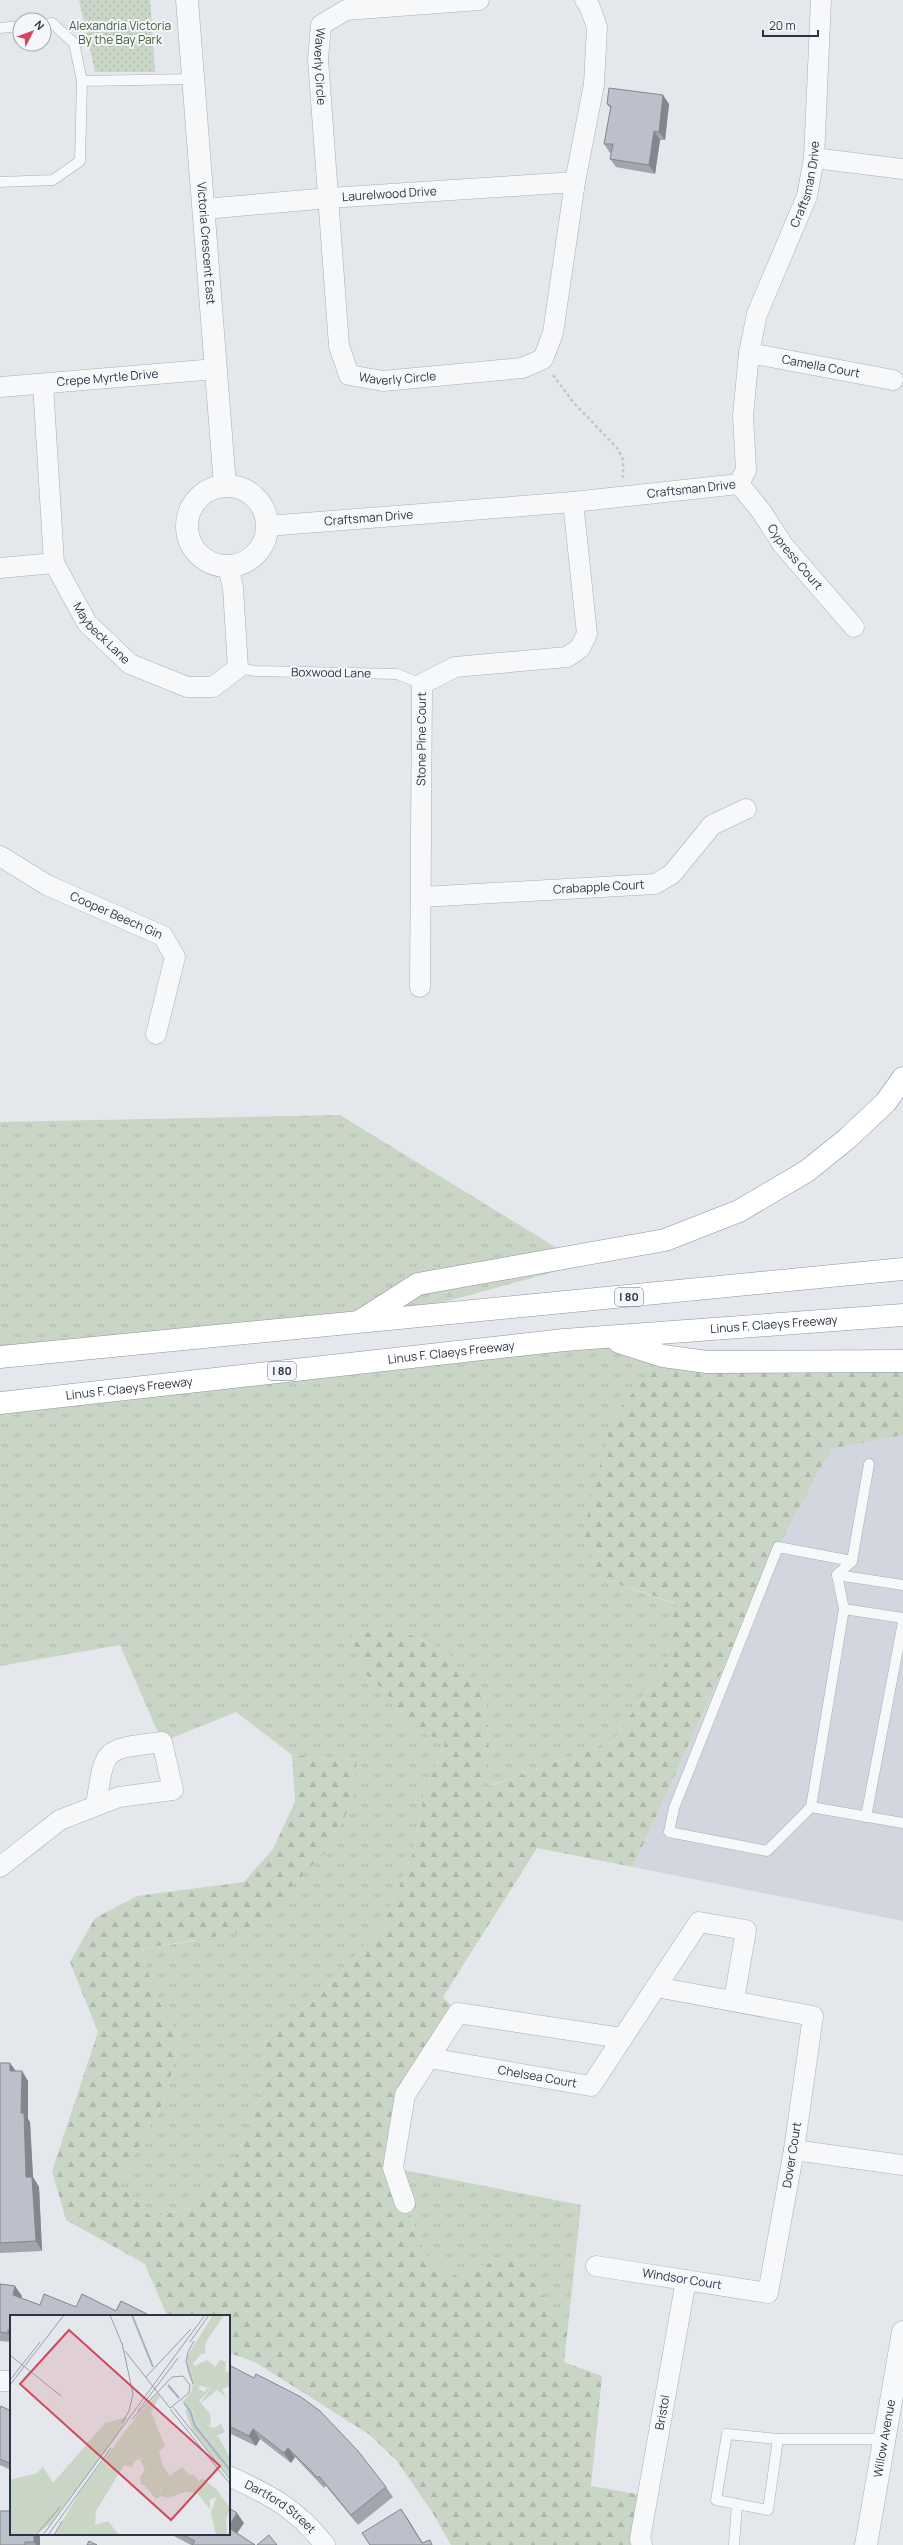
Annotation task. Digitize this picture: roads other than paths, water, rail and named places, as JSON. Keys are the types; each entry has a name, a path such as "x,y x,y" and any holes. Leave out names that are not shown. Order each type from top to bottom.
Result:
{"highway":[{"path":"356,1324 418,1284 665,1240 739,1210 807,1171 836,1148 886,1102 903,1078"},
{"name":"I 80","path":"0,1357 356,1324 903,1269"},
{"name":"Linus F. Claeys Freeway","path":"0,1403 564,1340 608,1338 903,1315"},
{"path":"608,1338 663,1356 707,1362 903,1361"}],"street":[{"name":"Victoria Crescent East","path":"187,0 225,486"},
{"name":"Waverly Circle","path":"479,0 346,10 321,25 318,59 339,346 349,375 383,381 522,368 543,359 553,333 575,182"},
{"path":"575,182 594,84 598,26 589,5 585,0"},
{"name":"Craftsman Drive","path":"267,526 574,502 739,484 746,470 743,416 749,353 757,314 807,196 814,158 821,0"},
{"path":"814,158 903,169"},
{"name":"Laurelwood Drive","path":"204,209 329,198 575,182"},
{"name":"Camella Court","path":"749,353 893,380"},
{"name":"Crepe Myrtle Drive","path":"0,387 216,369"},
{"name":"Maybeck Lane","path":"43,384 54,563 87,622 130,664 187,687 213,687 238,668"},
{"name":"Cypress Court","path":"739,484 761,510 783,545 854,627"},
{"path":"225,486 239,488 257,500 265,512 267,526 264,542 254,556 239,564 228,566 213,563 200,555 191,542 187,527 190,512 198,499 210,490 225,486"},
{"name":"Stone Pine Court","path":"420,987 422,897 422,684 455,667 567,658 580,648 587,634 574,502"},
{"path":"0,568 54,563"},
{"path":"228,566 234,588 238,668"},
{"name":"Crabapple Court","path":"422,897 655,884 672,874 712,825 746,809"},
{"name":"Cooper Beech Gin","path":"0,856 47,885 163,936 175,957 156,1034"},
{"path":"0,1867 60,1820 96,1806"},
{"name":"Chelsea Court","path":"428,2058 591,2086 621,2038 699,1922 746,1930 734,2000"},
{"path":"656,1987 734,2000"},
{"name":"Dover Court","path":"734,2000 813,2016 794,2150 768,2294"},
{"path":"405,2204 393,2168 405,2095 458,2013 621,2038"},
{"path":"794,2150 903,2165"},
{"name":"Windsor Court","path":"596,2266 768,2294"},
{"name":"Bristol","path":"642,2545 640,2538 686,2280"},
{"name":"Willow Avenue","path":"866,2545 903,2332"},
{"name":"Dartford Street","path":"230,2476 273,2496 301,2518 325,2545"}],"lane":[{"path":"0,182 52,180 80,161 82,81 74,43 52,23"},
{"path":"0,28 12,27"},
{"path":"82,81 194,79"},
{"name":"Boxwood Lane","path":"238,668 256,671 397,674 422,684"},
{"path":"837,1575 852,1561 869,1464"},
{"path":"837,1575 844,1609 811,1807 767,1851 669,1832 674,1808 778,1547 852,1561"},
{"path":"837,1575 903,1585"},
{"path":"844,1609 903,1618"},
{"path":"866,1817 903,1622"},
{"path":"811,1807 903,1823"},
{"path":"778,2439 768,2510 716,2500 727,2434 778,2439 885,2439"},
{"path":"734,2545 737,2504"}],"park label":[{"name":"Alexandria Victoria By the Bay Park","path":"120,33"}]}
